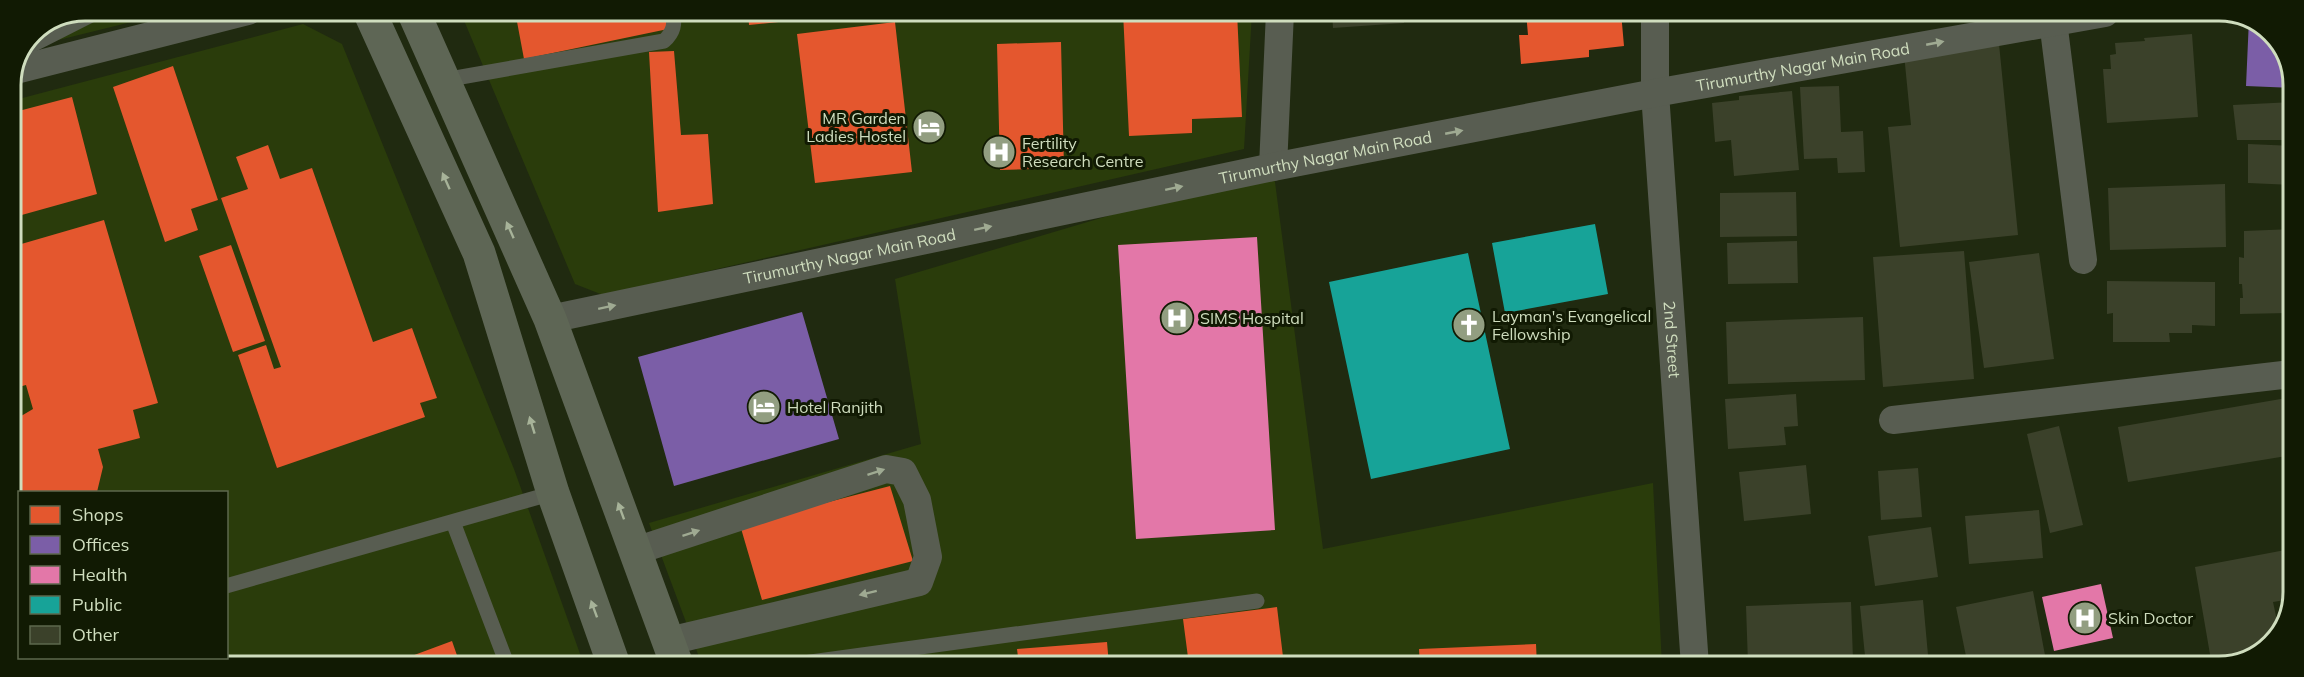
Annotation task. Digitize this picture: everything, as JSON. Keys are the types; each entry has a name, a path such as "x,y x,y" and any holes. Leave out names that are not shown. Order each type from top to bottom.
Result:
{"main road":[{"path":"374,21 479,253 553,493 611,656"},
{"path":"417,21 550,319 673,653"},
{"path":"479,253 534,284"}],"street":[{"path":"23,68 209,21"},
{"path":"1273,167 1280,21"},
{"name":"2nd Street","path":"1655,21 1655,93 1694,656"},
{"name":"Tirumurthy Nagar Main Road","path":"550,319 1273,167 1655,93 1864,57 2033,21"},
{"path":"2053,21 2083,260"},
{"path":"1893,420 2283,375"},
{"path":"635,551 886,469 903,472 917,500 928,558 919,582 673,653"}],"lane":[{"path":"444,80 664,41 673,30 675,21"},
{"path":"39,41 77,22"},
{"path":"228,585 553,493"},
{"path":"453,522 504,656"},
{"path":"855,656 1257,601"}],"shaded area":[{"path":"135,21 35,46 49,32 72,22"},
{"path":"464,21 1251,21 1244,149 603,295 575,284"},
{"path":"303,24 342,44 514,469 581,656 228,656 228,491 21,491 21,98"},
{"path":"1273,167 1323,549 1653,483 1662,656 699,656 649,523 921,444 895,279"}],"building: Shops":[{"path":"517,21 666,21 668,29 524,59"},
{"path":"749,21 787,21 749,25"},
{"path":"1123,21 1237,21 1242,117 1192,119 1192,133 1129,136"},
{"path":"1527,21 1622,21 1624,46 1589,50 1589,57 1521,64 1519,35 1528,35"},
{"path":"895,22 912,172 815,183 797,34"},
{"path":"1061,42 1064,168 1000,170 997,44"},
{"path":"674,51 681,135 708,134 713,204 658,212 649,52"},
{"path":"173,66 218,200 191,209 198,230 165,242 113,87"},
{"path":"72,97 97,194 21,215 21,110"},
{"path":"268,145 280,179 312,168 373,342 412,328 437,398 420,403 425,417 277,468 238,355 266,345 274,369 281,367 221,198 248,189 236,157"},
{"path":"104,220 158,403 133,410 140,438 98,449 103,467 97,491 21,491 21,416 33,409 26,385 21,386 21,244"},
{"path":"231,245 265,341 233,352 199,256"},
{"path":"890,486 913,561 762,600 740,525"},
{"path":"1277,607 1283,656 1188,656 1183,619"},
{"path":"452,641 457,656 412,656"},
{"path":"1107,642 1108,656 1018,656 1017,649"},
{"path":"1536,644 1537,656 1419,656 1419,649"}],"building: Offices":[{"path":"2249,29 2258,34 2272,49 2281,68 2283,88 2246,86"},
{"path":"802,312 839,439 674,486 638,357"}],"building: Health":[{"path":"1257,237 1275,530 1136,539 1118,245"},
{"path":"2101,584 2113,638 2054,651 2042,597"}],"building: Public":[{"path":"1595,224 1608,294 1505,313 1492,243"},
{"path":"1468,253 1510,449 1371,479 1329,282"}],"building: Other":[{"path":"1333,21 1404,21 1404,23 1333,28"},
{"path":"2192,34 2198,117 2107,123 2103,69 2111,69 2110,55 2116,54 2115,43"},
{"path":"1999,44 2018,235 1900,247 1888,127 1911,125 1904,54"},
{"path":"1839,86 1841,132 1863,131 1865,172 1838,173 1837,158 1804,159 1800,87"},
{"path":"1792,91 1799,170 1734,176 1731,140 1715,142 1712,103 1739,100 1739,96"},
{"path":"2283,102 2283,140 2237,140 2233,105"},
{"path":"2248,144 2283,146 2283,185 2248,183"},
{"path":"2225,184 2226,247 2110,250 2108,188"},
{"path":"1796,192 1797,236 1720,237 1720,193"},
{"path":"2283,229 2283,313 2240,314 2240,298 2243,298 2242,284 2239,284 2239,257 2244,258 2244,231"},
{"path":"1797,241 1798,283 1728,284 1727,243"},
{"path":"1964,251 1974,379 1883,387 1873,257"},
{"path":"2039,253 2054,359 1984,368 1969,262"},
{"path":"2107,281 2215,282 2215,326 2192,325 2192,333 2169,333 2170,342 2113,342 2113,313 2107,314"},
{"path":"1863,317 1865,380 1728,384 1726,322"},
{"path":"1796,394 1798,426 1784,427 1786,445 1728,449 1725,399"},
{"path":"2283,399 2283,456 2128,482 2118,427"},
{"path":"2059,426 2083,525 2050,533 2027,434"},
{"path":"1806,465 1811,514 1744,521 1739,472"},
{"path":"1918,468 1922,517 1881,520 1878,471"},
{"path":"2039,510 2043,558 1969,564 1965,516"},
{"path":"1931,527 1938,577 1875,586 1868,536"},
{"path":"2283,550 2282,600 2273,602 2277,619 2258,643 2240,653 2210,656 2195,567"},
{"path":"2033,591 2045,656 1966,656 1956,607"},
{"path":"1923,600 1928,656 1865,656 1860,606"},
{"path":"1851,602 1853,656 1748,656 1746,606"}],"place":[{"name":"MR Garden Ladies Hostel","path":"929,127"},
{"name":"Fertility Research Centre","path":"999,152"},
{"name":"SIMS Hospital","path":"1177,318"},
{"name":"Layman's Evangelical Fellowship","path":"1469,325"},
{"name":"Hotel Ranjith","path":"764,407"},
{"name":"Skin Doctor","path":"2085,618"}]}
